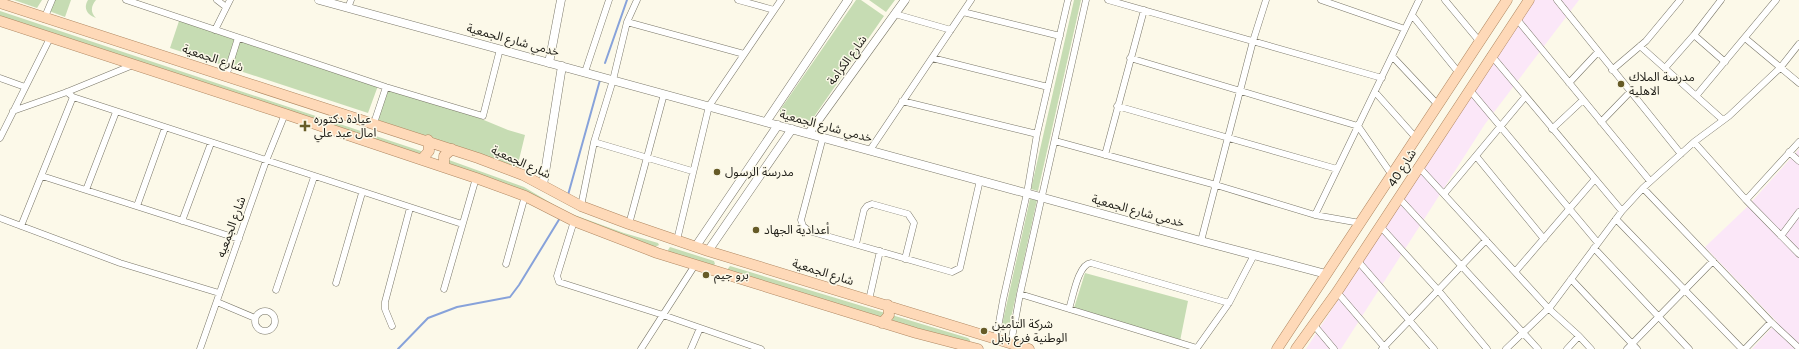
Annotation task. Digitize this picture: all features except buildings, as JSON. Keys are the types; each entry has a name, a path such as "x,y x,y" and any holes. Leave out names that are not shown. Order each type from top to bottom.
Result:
{"main road":[{"name":"شارع 40","path":"1277,349 1507,0"},
{"name":"شارع 40","path":"1296,349 1337,292 1483,67 1529,0"},
{"name":"شارع الجمعية","path":"0,4 428,140 523,175 581,206 629,224 696,246 711,247 869,300 1029,349"},
{"path":"0,21 422,159 525,196 574,220 633,245 695,265 882,323 974,348 972,332"},
{"path":"1470,57 1473,64 1483,67"},
{"path":"1459,74 1468,78 1470,87"},
{"path":"422,159 429,151 428,140"},
{"path":"444,167 444,156 452,149"},
{"path":"882,323 889,315 888,305"},
{"path":"916,333 914,323 920,315"},
{"path":"981,349 978,341 984,335"}],"street":[{"path":"44,19 52,0"},
{"path":"126,0 386,87 483,116 500,49"},
{"path":"217,0 226,7"},
{"path":"215,30 230,0"},
{"name":"خدمي شارع الجمعية","path":"319,0 350,4 549,63 1326,274"},
{"path":"549,63 560,0"},
{"path":"585,72 609,0"},
{"path":"581,206 594,142 613,80 627,22 637,0"},
{"path":"738,0 774,10"},
{"path":"677,240 692,171 709,106 781,0"},
{"path":"766,122 848,0"},
{"name":"شارع الكرامة","path":"809,134 905,0"},
{"path":"870,150 971,0"},
{"path":"996,339 1003,300 1027,193 1037,134 1068,0"},
{"path":"1011,343 1020,294 1086,0"},
{"path":"1108,0 1382,78"},
{"path":"1201,241 1253,41 1266,0"},
{"path":"1321,0 1405,29"},
{"path":"1315,215 1419,0"},
{"path":"1445,0 1480,42"},
{"path":"1556,0 1681,154"},
{"path":"1612,70 1640,46 1680,0"},
{"path":"1665,68 1694,35 1721,0"},
{"path":"1696,96 1776,0"},
{"path":"1105,155 1144,10"},
{"path":"963,12 1060,36"},
{"path":"895,14 951,30"},
{"path":"1412,15 1459,74"},
{"path":"1516,18 1650,181"},
{"path":"627,22 744,54"},
{"path":"1694,35 1725,62"},
{"path":"0,138 50,38"},
{"path":"226,76 238,38"},
{"path":"1744,38 1799,83"},
{"path":"1506,349 1548,308 1622,211 1643,188 1694,142 1723,120 1780,68 1799,44"},
{"path":"1640,46 1723,120"},
{"path":"1569,83 1598,52"},
{"path":"1492,55 1525,97 1622,211"},
{"path":"1392,56 1438,105"},
{"path":"932,58 1048,87"},
{"path":"1130,58 1358,126 1392,175"},
{"path":"14,111 135,65"},
{"path":"543,186 562,66"},
{"path":"0,78 25,88"},
{"path":"374,123 386,87"},
{"path":"1470,87 1569,209 1596,246 1689,349"},
{"path":"67,92 73,97 116,112 362,193 462,224"},
{"path":"1375,92 1416,138"},
{"path":"1601,122 1630,92"},
{"path":"629,224 664,94"},
{"path":"21,226 73,97"},
{"path":"1444,194 1525,97"},
{"path":"1552,129 1583,100"},
{"path":"902,101 1037,134"},
{"path":"1117,106 1337,169"},
{"path":"86,190 116,112"},
{"name":"شارع الجمعيه","path":"200,349 266,161 285,114"},
{"path":"696,246 778,125"},
{"path":"137,206 165,128"},
{"path":"703,236 701,241 704,246 711,247 792,129"},
{"path":"824,137 801,220 803,226 809,231 952,272 960,268 980,180"},
{"path":"1055,141 1216,185 1315,215 1360,223"},
{"path":"594,142 692,171"},
{"path":"1694,142 1746,200 1799,254"},
{"path":"1746,200 1799,142"},
{"path":"182,220 211,143"},
{"path":"1789,152 1799,161"},
{"path":"1476,156 1544,239"},
{"path":"1418,166 1548,308 1591,349"},
{"path":"42,176 239,239"},
{"path":"276,290 314,177"},
{"path":"444,289 476,178"},
{"path":"1515,272 1595,179"},
{"path":"1643,188 1771,322 1799,348"},
{"path":"336,283 362,193"},
{"path":"506,264 525,196"},
{"path":"1399,198 1538,349"},
{"path":"856,244 864,210 867,206 872,204 908,214 914,224 905,259"},
{"path":"392,326 385,310 385,302 410,208"},
{"path":"1781,236 1799,212"},
{"path":"0,218 120,263 219,293"},
{"path":"1616,219 1742,349"},
{"path":"574,220 558,276 559,282 663,315 749,347 761,349"},
{"path":"1380,226 1438,290 1487,349"},
{"path":"1337,292 1384,348 1486,240"},
{"path":"869,300 880,252"},
{"path":"1020,294 1194,348 1199,346 1229,302 1254,255"},
{"path":"1357,260 1434,349"},
{"path":"1627,349 1713,262"},
{"path":"1069,309 1081,268 1091,263 1229,302"},
{"path":"641,349 695,265"},
{"path":"1571,279 1637,349"},
{"path":"216,302 255,318"},
{"path":"1746,349 1771,322"},
{"path":"1313,324 1334,349"},
{"path":"691,349 700,328"},
{"path":"1567,349 1579,336"}],"shaded area":[{"path":"1533,0 1579,0 1485,124 1341,349 1306,349"},
{"path":"1799,149 1799,349 1752,349 1777,322 1705,247 1746,208"}],"green space":[{"path":"14,0 42,0 37,8"},
{"path":"54,0 71,0 65,17 49,11"},
{"path":"88,0 96,0 92,9 96,18 90,15 87,11 86,6"},
{"path":"856,0 861,0 884,16 811,121 780,114 780,110"},
{"path":"869,0 895,0 886,12"},
{"path":"1074,0 1081,0 1038,191 1031,189"},
{"path":"0,11 421,151 422,155 0,16"},
{"path":"180,18 379,83 368,113 170,48"},
{"path":"387,86 525,135 517,168 377,122"},
{"path":"449,160 524,187 566,212 624,233 658,243 659,245 655,247 616,235 445,165"},
{"path":"1030,199 1037,200 1009,327 1002,325"},
{"path":"670,247 714,261 715,264 712,267 669,253 668,250"},
{"path":"730,266 968,338 970,340 970,344 968,345 727,270"},
{"path":"1085,273 1188,301 1180,341 1074,308"}],"waterway":[{"path":"605,63 627,0"},
{"path":"568,195 600,80"},
{"path":"398,349 428,318 457,307 510,297 560,218"}],"place":[{"name":"مدرسة الملاك الاهلية","path":"1621,84"},
{"name":"عيادة دكتوره امال عبد علي","path":"305,126"},
{"name":"مدرسة الرسول","path":"717,172"},
{"name":"أعدادية الجهاد","path":"756,230"},
{"name":"برو جيم","path":"706,275"},
{"name":"شركة التأمين الوطنية فرع بابل","path":"984,331"}]}
